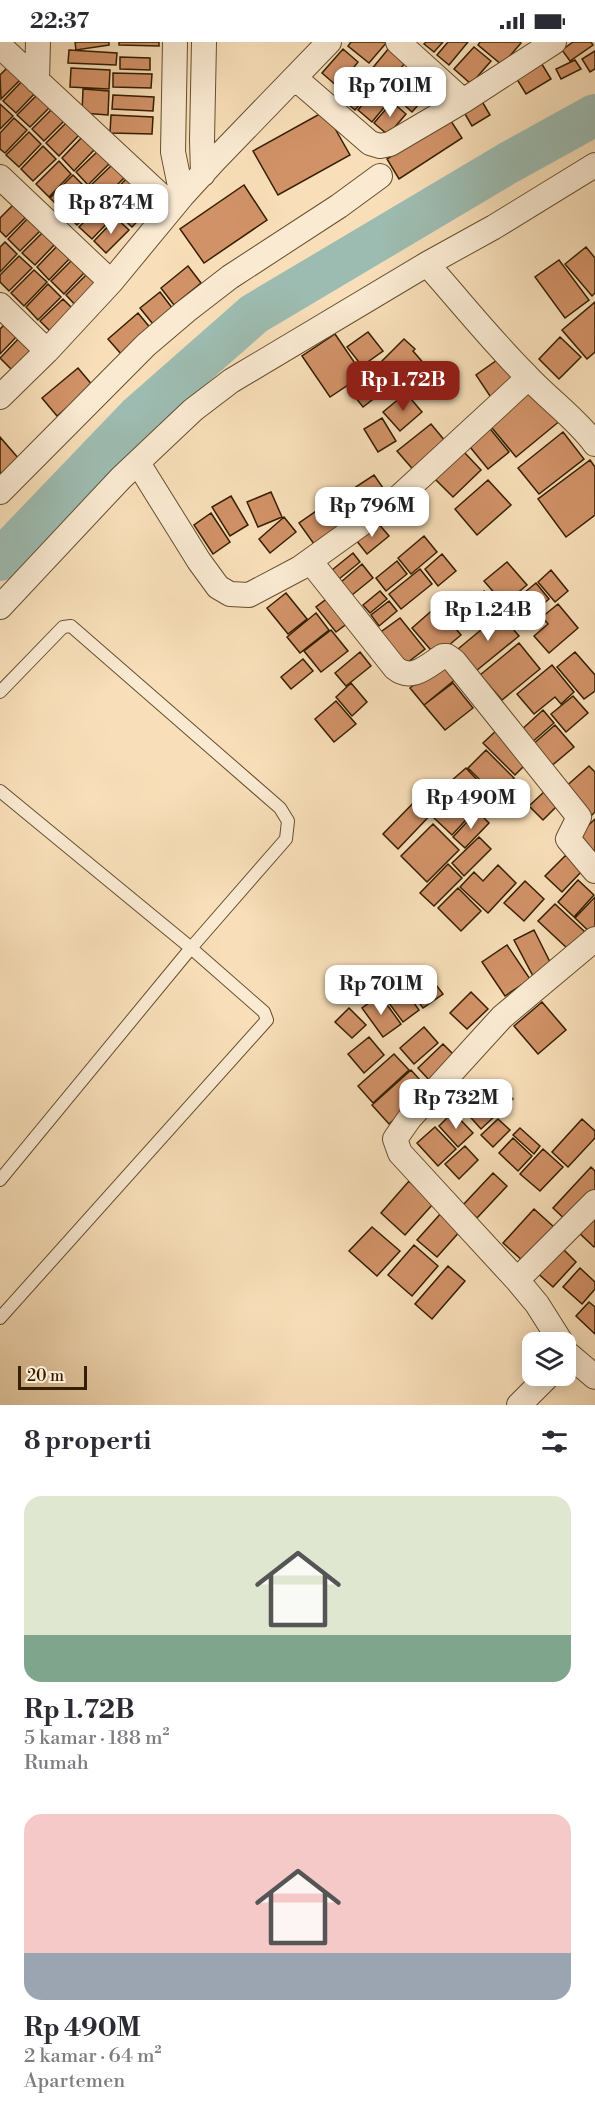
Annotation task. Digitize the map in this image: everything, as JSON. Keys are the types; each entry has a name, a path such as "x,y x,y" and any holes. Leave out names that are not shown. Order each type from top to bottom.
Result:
{"street":[{"path":"37,81 38,42"},
{"path":"175,42 173,152 177,202"},
{"path":"203,174 204,42"},
{"path":"0,397 47,351 111,282 177,202 329,42"},
{"path":"398,42 463,101"},
{"path":"295,78 370,143 380,146 390,144 463,101 547,44"},
{"path":"0,46 177,202"},
{"path":"0,607 121,478 193,410 231,381 595,165"},
{"path":"0,492 146,345 186,311 230,277 339,206 380,176"},
{"path":"0,177 111,282"},
{"path":"427,264 489,337 528,378 562,407 595,444"},
{"path":"0,304 47,351"},
{"path":"138,463 199,561 218,587 230,594 249,595 310,561 400,496 528,378"},
{"path":"310,561 401,673 416,673 442,656 447,656 454,661 579,817 568,838 595,871"},
{"path":"554,1332 537,1304 517,1280 400,1153 395,1139 410,1119 502,1017 595,939"},
{"path":"517,1280 595,1202"},
{"path":"576,1361 595,1377"},
{"path":"519,1405 538,1386"}],"lane":[{"path":"0,692 63,627 71,626 280,807 288,821 286,839 191,948 0,1180"},
{"path":"0,791 191,948 264,1012 267,1020 0,1318"}],"building":[{"path":"75,42 109,42 109,45 76,50"},
{"path":"119,42 159,42 159,46 119,45"},
{"path":"351,42 387,42 369,63 348,46"},
{"path":"443,42 434,52 424,44"},
{"path":"448,42 468,42 449,65 437,55"},
{"path":"480,42 521,43 502,65 478,45"},
{"path":"573,42 591,42 593,45 570,61 562,50"},
{"path":"474,47 491,61 471,84 454,69"},
{"path":"389,48 406,62 387,84 371,70"},
{"path":"343,49 358,62 338,87 322,73"},
{"path":"69,50 117,53 116,65 68,63"},
{"path":"595,51 595,69 590,72 582,59"},
{"path":"120,57 150,58 150,70 120,69"},
{"path":"575,60 581,69 561,79 556,69"},
{"path":"540,61 551,79 526,94 515,76"},
{"path":"411,62 421,71 395,101 385,93"},
{"path":"11,64 24,76 1,99 0,75"},
{"path":"71,68 110,70 109,89 70,87"},
{"path":"361,68 378,83 355,110 338,96"},
{"path":"113,73 152,74 151,88 113,87"},
{"path":"421,76 434,87 412,112 400,101"},
{"path":"25,78 38,90 16,113 3,101"},
{"path":"377,87 391,99 372,122 358,110"},
{"path":"83,89 109,91 108,115 82,113"},
{"path":"40,92 53,104 30,127 17,115"},
{"path":"113,95 154,97 153,111 112,109"},
{"path":"480,98 490,115 472,126 462,109"},
{"path":"392,102 406,114 388,135 374,123"},
{"path":"0,104 13,116 0,129"},
{"path":"55,106 67,118 44,141 32,129"},
{"path":"325,111 350,155 278,195 253,151"},
{"path":"111,115 153,117 152,134 110,133"},
{"path":"14,118 27,130 5,153 0,149 0,133"},
{"path":"449,118 462,138 399,179 387,159"},
{"path":"69,120 81,133 59,156 46,143"},
{"path":"29,132 41,144 19,167 6,155"},
{"path":"84,135 96,148 74,171 62,158"},
{"path":"43,146 56,159 33,181 21,169"},
{"path":"99,150 111,162 88,185 76,172"},
{"path":"59,161 71,174 49,197 36,184"},
{"path":"113,164 126,176 103,199 90,186"},
{"path":"73,175 86,188 63,211 50,198"},
{"path":"127,178 140,190 117,213 105,201"},
{"path":"244,185 267,220 204,263 180,229"},
{"path":"87,190 100,202 77,225 65,213"},
{"path":"142,192 154,204 132,227 119,215"},
{"path":"16,202 29,214 6,237 0,231 0,218"},
{"path":"102,204 114,216 92,239 79,227"},
{"path":"30,216 43,228 20,251 8,239"},
{"path":"116,218 129,230 106,253 94,241"},
{"path":"45,230 57,242 35,265 22,253"},
{"path":"5,242 17,254 0,272 0,247"},
{"path":"59,244 72,256 49,280 37,267"},
{"path":"586,247 595,258 595,293 592,296 565,264"},
{"path":"19,256 32,268 9,291 0,282 0,275"},
{"path":"74,258 86,271 64,294 51,281"},
{"path":"559,260 589,300 565,318 535,277"},
{"path":"188,266 201,283 174,305 161,288"},
{"path":"34,270 47,282 24,306 11,293"},
{"path":"88,273 101,285 78,308 66,295"},
{"path":"48,284 61,297 38,320 26,307"},
{"path":"160,292 176,313 157,329 140,308"},
{"path":"63,299 75,311 53,334 40,321"},
{"path":"595,302 595,352 587,359 562,330"},
{"path":"138,313 152,330 122,355 108,339"},
{"path":"8,321 20,333 0,354 0,329"},
{"path":"368,332 383,351 362,366 347,347"},
{"path":"335,334 363,375 330,397 302,356"},
{"path":"22,335 35,347 12,370 0,358"},
{"path":"560,337 581,357 559,379 539,359"},
{"path":"404,339 415,349 413,351 426,366 410,380 399,366 393,372 382,361"},
{"path":"500,358 519,385 494,402 476,375"},
{"path":"78,368 93,386 57,416 42,398"},
{"path":"367,374 381,393 363,407 348,388"},
{"path":"534,386 561,420 516,457 488,423"},
{"path":"406,393 422,412 400,431 383,412"},
{"path":"382,418 396,441 378,452 364,429"},
{"path":"431,424 450,447 417,474 397,451"},
{"path":"487,425 509,452 488,469 466,442"},
{"path":"563,432 584,459 539,494 518,468"},
{"path":"0,437 19,459 2,474 0,472"},
{"path":"463,451 481,470 453,497 434,478"},
{"path":"590,460 595,467 595,515 566,537 538,499"},
{"path":"374,475 388,495 358,515 345,494"},
{"path":"488,480 511,505 477,535 455,509"},
{"path":"271,492 282,517 258,527 247,502"},
{"path":"231,496 248,525 230,536 212,507"},
{"path":"335,498 349,520 314,544 299,523"},
{"path":"211,513 230,542 213,554 194,525"},
{"path":"284,517 296,532 270,553 259,539"},
{"path":"377,522 389,536 367,554 356,540"},
{"path":"424,536 437,552 411,574 398,558"},
{"path":"353,553 360,562 339,579 332,570"},
{"path":"442,554 456,571 438,586 425,569"},
{"path":"397,561 407,574 386,591 376,578"},
{"path":"507,562 527,585 504,604 484,581"},
{"path":"362,564 373,578 352,595 341,582"},
{"path":"420,569 432,584 401,609 389,594"},
{"path":"551,570 568,591 555,602 538,582"},
{"path":"536,583 549,599 528,617 514,601"},
{"path":"380,591 387,599 370,613 363,605"},
{"path":"484,591 500,610 478,627 463,608"},
{"path":"286,593 307,619 288,634 267,608"},
{"path":"333,594 353,619 336,632 316,607"},
{"path":"389,601 397,611 379,626 371,615"},
{"path":"558,604 578,628 549,653 534,636 548,624 542,617"},
{"path":"437,606 461,635 436,656 412,628"},
{"path":"316,613 329,630 300,653 287,637"},
{"path":"500,614 519,636 476,671 458,649"},
{"path":"400,618 425,649 403,666 378,634"},
{"path":"331,630 348,651 321,672 304,651"},
{"path":"519,643 540,669 502,700 480,675"},
{"path":"360,652 371,666 346,686 335,673"},
{"path":"575,652 595,675 595,691 584,699 557,667"},
{"path":"303,659 313,671 291,689 281,677"},
{"path":"443,661 457,678 424,705 410,688"},
{"path":"552,665 574,692 561,704 555,697 534,714 517,694"},
{"path":"351,683 367,702 352,716 336,697"},
{"path":"453,683 473,708 445,730 424,705"},
{"path":"573,696 588,713 566,732 551,714"},
{"path":"336,701 356,724 334,742 315,719"},
{"path":"543,710 554,723 530,744 519,732"},
{"path":"555,725 574,747 549,768 531,746"},
{"path":"498,729 530,760 515,775 483,743"},
{"path":"486,750 514,778 496,796 468,768"},
{"path":"589,766 595,772 595,812 589,818 563,789"},
{"path":"466,768 493,797 478,810 451,781"},
{"path":"546,790 559,804 543,820 529,806"},
{"path":"423,793 438,807 398,849 383,834"},
{"path":"457,793 475,810 452,835 434,818"},
{"path":"477,811 489,823 465,848 453,837"},
{"path":"595,819 595,851 593,854 576,837"},
{"path":"433,824 459,850 427,882 401,856"},
{"path":"479,837 491,849 464,876 452,863"},
{"path":"566,855 582,871 562,892 545,876"},
{"path":"448,864 462,878 434,906 420,893"},
{"path":"498,865 516,883 488,913 460,887 474,872 483,881"},
{"path":"578,880 594,895 574,917 558,902"},
{"path":"525,881 544,899 524,921 504,903"},
{"path":"458,888 481,911 461,931 438,908"},
{"path":"595,897 595,937 575,918"},
{"path":"555,904 585,932 568,949 538,921"},
{"path":"534,930 552,966 533,976 514,940"},
{"path":"507,945 530,979 505,996 482,962"},
{"path":"424,969 443,994 423,1008 404,983"},
{"path":"391,971 419,1010 403,1022 374,983"},
{"path":"471,992 488,1009 467,1029 450,1013"},
{"path":"380,995 401,1024 383,1037 362,1008"},
{"path":"542,1002 566,1030 538,1054 514,1026"},
{"path":"349,1008 366,1025 352,1038 335,1022"},
{"path":"424,1027 438,1043 414,1064 400,1048"},
{"path":"369,1037 384,1055 364,1073 348,1054"},
{"path":"443,1044 455,1056 430,1081 418,1068"},
{"path":"394,1054 409,1070 373,1103 358,1086"},
{"path":"411,1070 428,1089 389,1124 372,1105"},
{"path":"496,1080 513,1099 481,1129 464,1110"},
{"path":"453,1112 473,1133 458,1147 439,1126"},
{"path":"498,1119 510,1130 493,1147 481,1135"},
{"path":"582,1119 595,1131 595,1138 568,1167 552,1152"},
{"path":"435,1127 456,1149 438,1166 417,1143"},
{"path":"520,1128 540,1146 534,1154 513,1135"},
{"path":"513,1138 532,1156 518,1171 499,1153"},
{"path":"465,1146 478,1160 459,1179 445,1164"},
{"path":"543,1149 563,1167 540,1191 520,1174"},
{"path":"591,1167 595,1171 595,1197 570,1224 553,1208"},
{"path":"493,1173 507,1186 477,1218 463,1205"},
{"path":"409,1181 433,1204 405,1235 381,1213"},
{"path":"534,1209 554,1227 523,1261 503,1243"},
{"path":"442,1212 462,1229 437,1257 417,1240"},
{"path":"595,1214 595,1246 594,1247 574,1228"},
{"path":"372,1227 400,1251 377,1276 349,1251"},
{"path":"558,1244 576,1262 553,1287 534,1270"},
{"path":"414,1245 438,1266 412,1296 388,1275"},
{"path":"448,1266 465,1281 432,1319 415,1304"},
{"path":"580,1268 595,1282 595,1289 582,1304 563,1287"},
{"path":"589,1302 595,1307 595,1334 576,1316"}],"waterway":[{"path":"0,560 138,416 254,314 508,163 595,115"}]}
